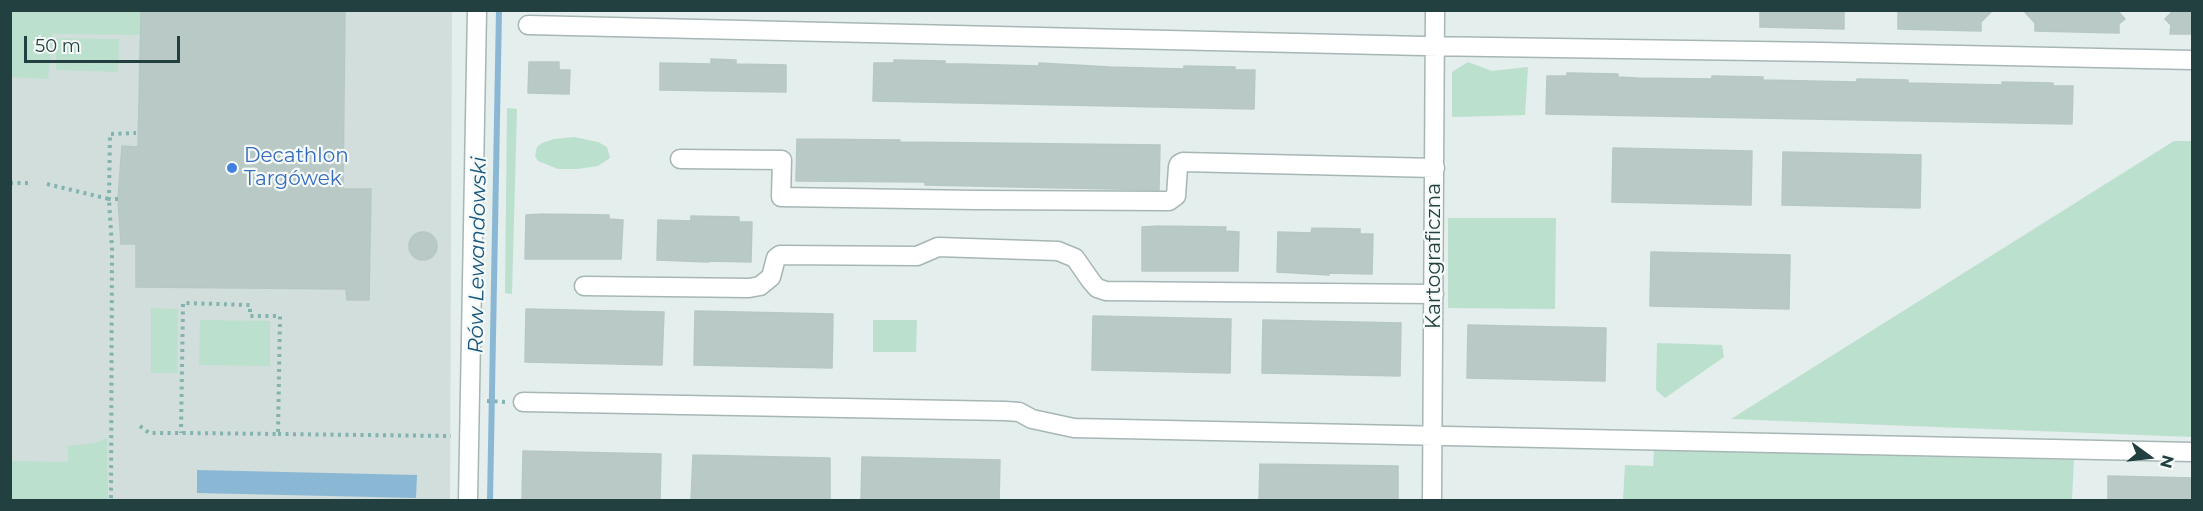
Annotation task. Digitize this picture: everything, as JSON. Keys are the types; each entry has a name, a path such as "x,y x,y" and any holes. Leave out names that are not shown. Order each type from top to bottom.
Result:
{"street":[{"path":"468,501 477,10"},
{"name":"Kartograficzna","path":"1432,501 1442,435 1434,294 1436,10"},
{"path":"528,25 1435,46 2193,60"},
{"path":"680,159 782,160 781,197 978,200 1169,201 1176,196 1178,167 1183,162 1435,168"},
{"path":"584,286 749,288 759,286 771,277 776,258 780,255 917,256 938,247 1058,251 1075,258 1097,288 1106,291 1434,294"},
{"path":"513,402 994,410 1019,412 1032,419 1074,428 2193,452"}],"path":[{"path":"111,501 110,134 136,134"},
{"path":"10,183 28,183"},
{"path":"47,184 109,199 118,199"},
{"path":"181,433 183,303 250,305 250,316 280,316 278,434"},
{"path":"479,401 513,402"},
{"path":"140,426 149,433 459,436"}],"shaded area":[{"path":"10,11 452,11 450,500 11,500"}],"green space":[{"path":"11,10 141,11 140,35 53,34 48,79 11,77"},
{"path":"56,38 119,39 118,72 56,70"},
{"path":"1468,62 1492,71 1528,67 1525,115 1452,117 1452,72"},
{"path":"507,108 517,109 512,294 505,293"},
{"path":"574,137 598,142 607,147 610,158 598,166 558,169 538,161 535,156 537,147 542,143"},
{"path":"2174,141 2192,141 2192,437 1731,419"},
{"path":"1448,218 1556,218 1555,309 1448,308"},
{"path":"151,308 178,309 177,373 151,373"},
{"path":"200,320 270,321 270,366 199,365"},
{"path":"873,320 917,320 916,352 873,352"},
{"path":"1657,343 1722,345 1724,357 1665,398 1656,390"},
{"path":"107,438 108,500 11,500 11,461 68,462 68,446 95,443"},
{"path":"1654,450 2074,460 2072,500 1623,500 1625,465 1653,466"}],"water":[{"path":"197,470 417,475 416,498 197,493"}],"building":[{"name":"Decathlon Targówek","path":"141,10 345,10 343,189 371,189 369,300 347,300 346,289 136,287 136,244 121,244 118,199 122,146 138,147"},
{"path":"1760,10 1844,10 1844,29 1760,27"},
{"path":"1898,10 1993,10 1981,22 1981,31 1898,29"},
{"path":"2023,10 2117,10 2125,19 2119,24 2119,33 2035,31 2035,23"},
{"path":"2174,10 2193,10 2193,34 2170,34 2171,25 2165,19"},
{"path":"711,59 736,60 736,64 786,65 786,92 660,90 660,63 711,64"},
{"path":"894,60 945,61 945,64 1039,66 1039,63 1184,69 1184,66 1235,67 1235,70 1255,70 1254,109 873,101 874,63 894,63"},
{"path":"529,62 559,62 559,70 570,70 569,94 528,93"},
{"path":"1567,73 1618,74 1618,77 1637,78 1712,79 1712,76 1763,77 1763,80 1857,82 1857,79 1908,80 1908,83 2002,85 2002,82 2053,83 2053,86 2073,86 2072,124 1546,114 1547,76 1567,76"},
{"path":"797,139 1160,145 1159,190 925,185 925,182 796,181"},
{"path":"1613,148 1752,151 1751,205 1612,202"},
{"path":"1783,152 1921,155 1920,208 1782,205"},
{"path":"526,215 609,215 609,219 623,220 621,259 525,259"},
{"path":"691,216 739,217 739,222 752,222 751,262 657,260 658,220 691,221"},
{"path":"1142,227 1226,227 1225,231 1239,232 1238,271 1142,271"},
{"path":"1312,228 1360,229 1360,234 1373,234 1372,274 1329,273 1329,275 1277,272 1278,232 1311,233"},
{"path":"423,232 433,236 437,246 433,256 423,260 413,256 409,246 413,236"},
{"path":"1651,252 1790,255 1789,309 1650,306"},
{"path":"526,309 664,312 662,365 525,362"},
{"path":"695,311 833,314 832,368 694,365"},
{"path":"1093,316 1231,319 1230,373 1092,370"},
{"path":"1263,320 1401,323 1400,376 1262,373"},
{"path":"1468,325 1606,328 1605,381 1467,378"},
{"path":"523,451 661,454 660,501 522,501"},
{"path":"693,455 830,458 830,501 691,501"},
{"path":"862,457 1000,460 999,501 861,501"},
{"path":"1260,464 1398,466 1398,501 1259,501"},
{"path":"2108,476 2193,478 2193,501 2108,501"}],"waterway":[{"name":"Rów Lewandowski","path":"490,500 499,10"}],"place":[{"name":"Decathlon Targówek","path":"232,168"}]}
